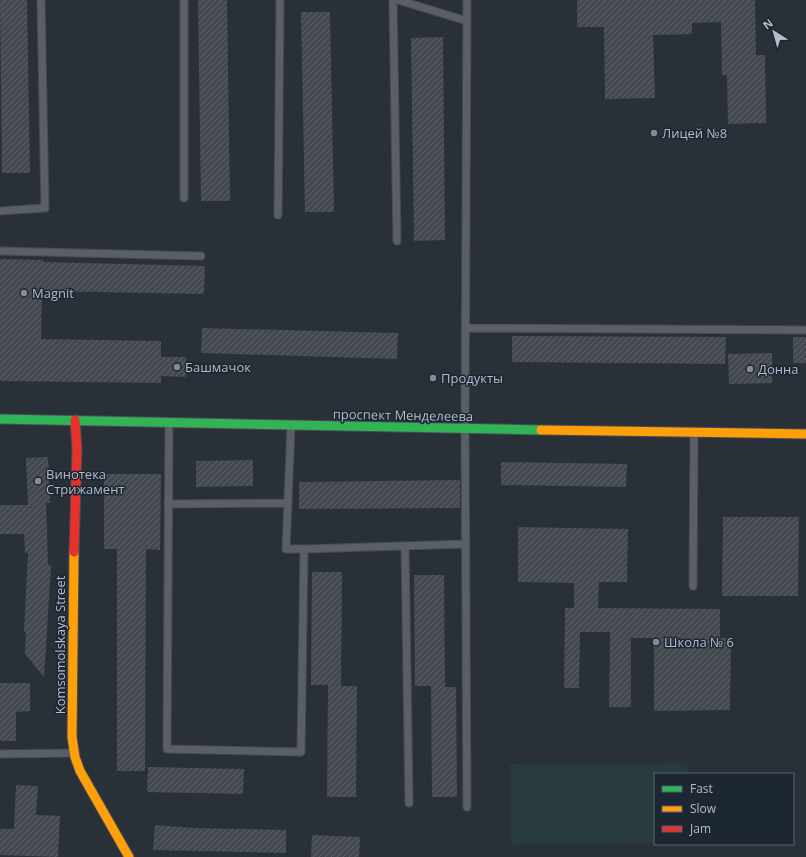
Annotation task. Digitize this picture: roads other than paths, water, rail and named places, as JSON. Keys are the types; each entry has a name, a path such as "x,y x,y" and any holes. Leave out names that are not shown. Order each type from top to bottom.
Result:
{"street":[{"name":"проспект Менделеева","path":"0,419 465,430 806,434"},
{"name":"Komsomolskaya Street","path":"76,420 77,449 73,575 72,737 74,753 80,771 129,857"}],"lane":[{"path":"0,211 45,208 41,0"},
{"path":"184,0 184,198"},
{"path":"278,215 280,0"},
{"path":"393,0 397,241"},
{"path":"398,0 467,21"},
{"path":"467,808 465,430 468,0"},
{"path":"0,252 202,256"},
{"path":"466,328 806,330"},
{"path":"169,423 167,749 300,752 304,549"},
{"path":"291,426 286,549 466,544"},
{"path":"693,586 694,433"},
{"path":"168,504 288,503"},
{"path":"406,546 409,803"},
{"path":"0,754 74,753"}],"place":[{"name":"Лицей №8","path":"654,133"},
{"name":"Magnit","path":"24,293"},
{"name":"Башмачок","path":"177,367"},
{"name":"Донна","path":"750,369"},
{"name":"Продукты","path":"433,378"},
{"name":"Винотека Стрижамент","path":"38,481"},
{"name":"Школа № 6","path":"656,642"}]}
